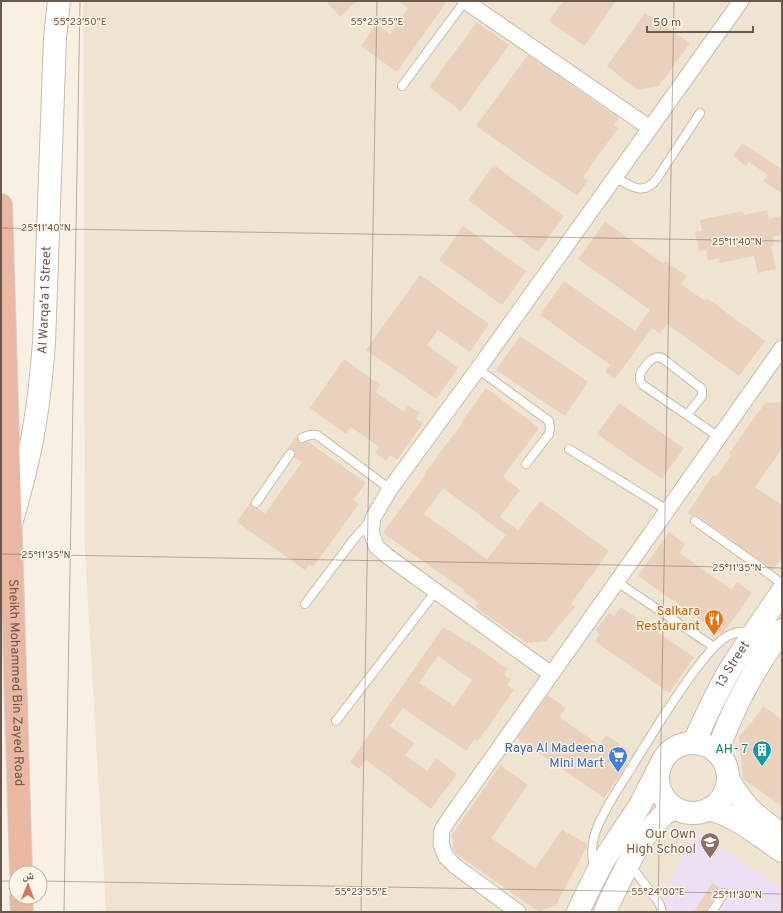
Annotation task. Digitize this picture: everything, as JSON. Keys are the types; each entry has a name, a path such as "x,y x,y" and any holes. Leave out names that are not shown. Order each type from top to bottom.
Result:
{"highway":[{"name":"Sheikh Mohammed Bin Zayed Road","path":"1,205 21,865"}],"street":[{"name":"Al Warqa'a 1 Street","path":"11,525 30,453 41,380 44,343 55,38 59,1"},
{"path":"465,1 650,128"},
{"path":"551,674 387,556 376,546 371,532 373,518 390,489 478,369 741,1"},
{"path":"518,912 455,866 446,856 441,844 442,830 782,348"},
{"name":"13 Street","path":"694,742 725,678 754,632 782,592"},
{"name":"13 Street","path":"717,752 740,697 761,660 782,630"},
{"path":"578,912 596,874 639,807 665,755 671,750 678,745 694,742 710,747 717,752 726,764 728,772 726,791 715,806 710,809 695,813 680,811 668,803 660,791 658,784 658,770"},
{"path":"728,779 746,806 762,820 782,834"},
{"path":"605,912 628,864 647,832 673,807"},
{"path":"710,809 728,815 782,852"}],"lane":[{"path":"402,86 465,1"},
{"path":"615,177 629,186 638,188 643,188 652,184 700,113"},
{"path":"687,415 702,396 701,388 662,358 653,358 641,371 641,383 718,438"},
{"path":"478,369 549,421 549,434 526,464"},
{"path":"302,438 312,434 317,435 390,489"},
{"path":"570,449 667,510"},
{"path":"256,503 290,454"},
{"path":"305,604 354,539 373,518"},
{"path":"695,521 782,584"},
{"path":"617,582 714,647"},
{"path":"336,721 436,591"},
{"path":"596,874 592,856 594,838 597,829 607,808 641,751 685,684 714,647 724,638 732,634 741,631 754,632"},
{"path":"628,864 657,900 662,912"},
{"path":"712,912 724,893"}],"shaded area":[{"path":"83,1 782,1 782,912 106,912 85,551"},
{"name":"Our Own High School","path":"694,830 782,889 782,912 657,912"}],"building":[{"path":"326,1 357,1 340,17"},
{"path":"399,1 447,1 397,72 361,46 376,24 390,34 408,8"},
{"path":"563,1 616,1 584,46 549,21"},
{"path":"645,13 690,43 659,86 637,90 607,66"},
{"path":"477,22 509,45 461,111 429,87"},
{"path":"528,55 619,118 614,125 618,128 583,177 588,181 577,196 476,126"},
{"path":"743,143 782,170 782,194 763,181 768,175 749,162 746,166 733,156"},
{"path":"494,165 564,216 538,252 468,200"},
{"path":"767,210 769,219 780,216 782,225 782,235 773,236 774,245 771,246 776,269 758,273 754,256 720,263 719,258 708,261 706,250 699,251 695,232 702,231 700,220 743,211 744,215"},
{"path":"605,222 663,263 665,261 687,276 681,284 705,301 707,298 765,341 739,376 667,324 660,334 652,328 615,379 605,372 610,365 540,315 564,281 635,331 650,310 578,259"},
{"path":"463,226 526,271 502,305 439,260"},
{"path":"420,275 489,324 470,352 438,330 427,345 458,368 436,399 366,350"},
{"path":"520,336 588,382 565,416 496,370"},
{"path":"344,359 380,385 375,392 404,412 408,405 420,413 416,419 423,423 397,460 390,455 386,461 375,453 379,447 351,427 346,434 310,408"},
{"path":"486,388 539,428 503,477 520,490 500,517 518,530 540,501 609,551 571,604 575,607 546,641 527,643 475,607 478,603 463,591 464,590 383,533 425,475 424,474 463,422 462,421","holes":["443,488 506,535 487,559 424,514"]},
{"path":"782,402 782,449 755,487 782,505 782,557 773,570 698,516 692,516 688,513 713,475 716,477 731,455 729,453 765,403"},
{"path":"619,403 684,448 662,479 597,434"},
{"path":"298,435 297,438 299,442 302,443 307,441 366,483 353,500 359,504 313,567 309,564 305,570 237,522 250,503 253,507 258,508 265,514 302,462 294,457 295,454 293,450 287,449"},
{"path":"669,532 685,544 680,553 732,590 737,582 752,593 721,634 638,576"},
{"path":"621,607 694,657 669,693 595,641 600,634 596,630 609,613 614,616"},
{"path":"443,627 467,642 468,641 508,669 504,675 511,679 507,685 514,690 478,741 475,739 466,751 403,708 390,726 414,743 405,755 427,771 436,758 457,774 431,809 366,760 359,769 350,762","holes":["438,656 472,680 454,706 419,683"]},
{"path":"548,695 566,708 559,717 599,745 606,735 629,751 622,761 627,764 604,798 517,738"},
{"name":"AH- 7","path":"763,706 782,720 782,806 743,779 739,736 752,722"},
{"path":"500,765 528,785 491,838 535,868 562,830 587,844 556,905 539,912 454,852 452,835"},
{"path":"712,883 721,888 707,909 707,912 694,912"}],"place":[{"name":"Salkara Restaurant","path":"714,636"},
{"name":"AH- 7","path":"762,767"},
{"name":"Raya Al Madeena Mini Mart","path":"618,773"},
{"name":"Our Own High School","path":"710,859"}]}
